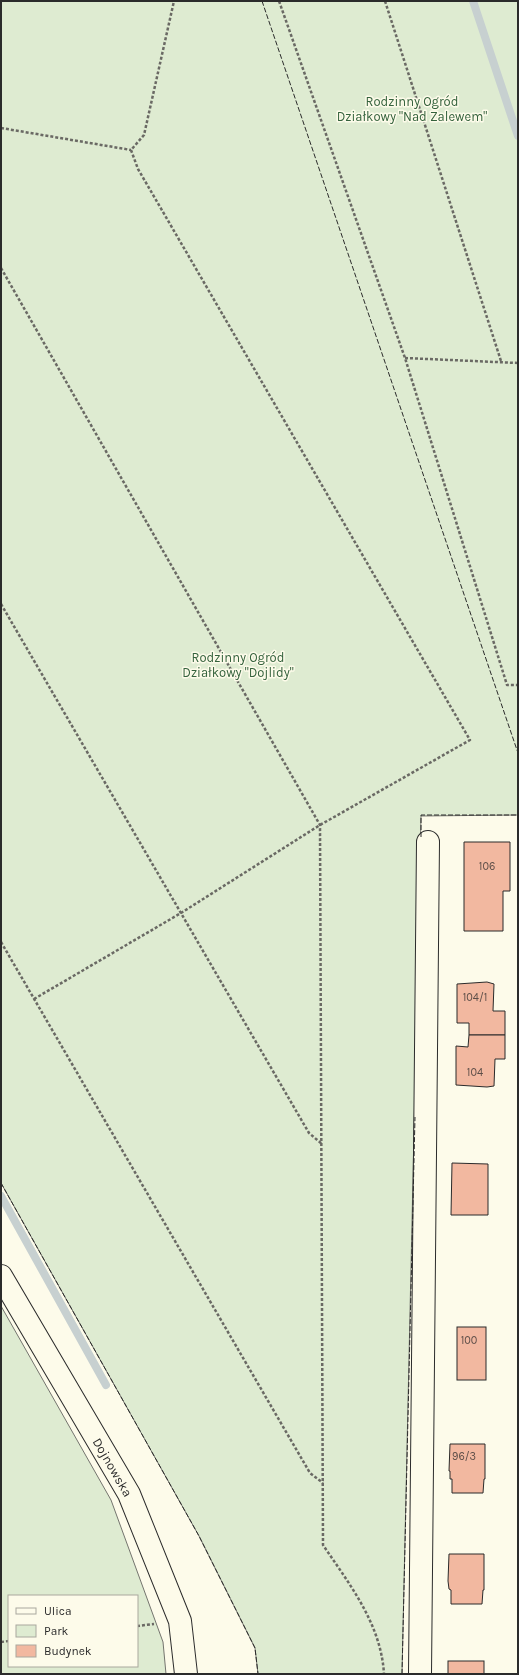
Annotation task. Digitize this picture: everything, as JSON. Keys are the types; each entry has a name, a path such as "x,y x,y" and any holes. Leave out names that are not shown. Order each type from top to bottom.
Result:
{"street":[{"path":"420,1674 428,842"},
{"name":"Dojnowska","path":"1,1276 129,1494 180,1621 186,1674"}],"path":[{"path":"132,150 144,135 174,1"},
{"path":"279,1 405,358 507,685 518,686"},
{"path":"385,1 501,361"},
{"path":"1,128 132,150"},
{"path":"34,999 181,913 320,826 470,740 138,169 132,150"},
{"path":"1,268 320,826 324,1545 367,1611 377,1639 384,1674"},
{"path":"405,358 501,361 518,363"},
{"path":"1,604 309,1133 322,1144"},
{"path":"1,942 310,1474 323,1483"}],"green space":[{"name":"Rodzinny Ogród Działkowy \"Dojlidy\"","path":"1,1 518,1 518,815 421,816 402,1674 258,1674 255,1648 199,1536 1,1183"},
{"path":"1,1306 111,1500 163,1642 166,1674 1,1674"}],"building":[{"path":"464,842 510,842 510,891 503,891 503,931 464,931"},
{"path":"487,982 494,984 493,1011 505,1011 505,1035 469,1035 469,1023 457,1023 457,984"},
{"path":"469,1035 505,1035 505,1059 495,1059 494,1086 456,1085 456,1046 468,1047"},
{"path":"452,1163 488,1164 488,1215 451,1215"},
{"path":"457,1327 486,1327 486,1380 457,1380"},
{"path":"450,1444 485,1444 485,1479 483,1493 452,1493 452,1479 450,1479 449,1471"},
{"path":"449,1554 484,1554 484,1590 482,1604 451,1604 451,1590 449,1589 448,1581"},
{"path":"448,1661 484,1661 484,1674 448,1674"}],"waterway":[{"path":"473,1 518,136"},
{"path":"1,1196 106,1385"}],"fence":[{"path":"262,1 518,753"},
{"path":"421,837 421,815 518,815"},
{"path":"402,1674 415,1117"},
{"path":"1,1183 199,1536 255,1648 258,1674"}],"park label":[{"name":"Rodzinny Ogród Działkowy \"Nad Zalewem\"","path":"412,108"}]}
